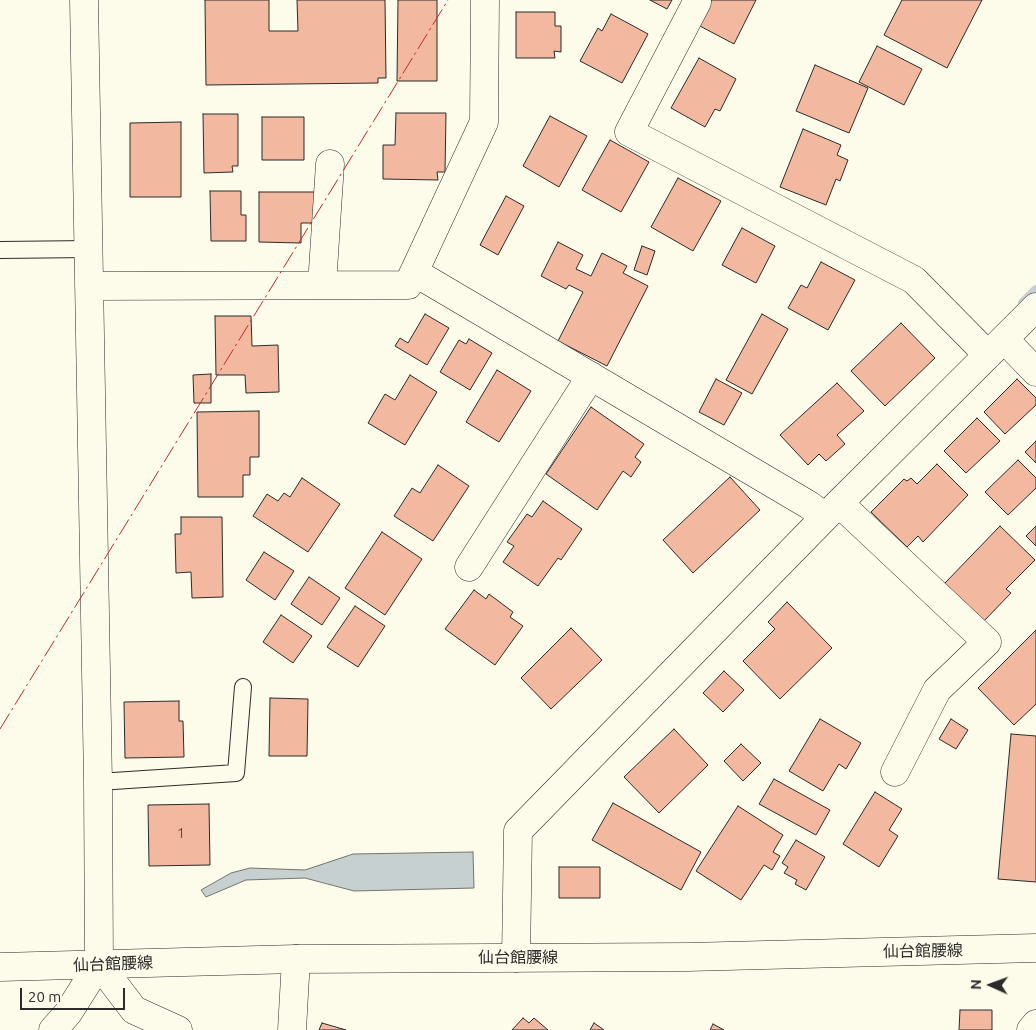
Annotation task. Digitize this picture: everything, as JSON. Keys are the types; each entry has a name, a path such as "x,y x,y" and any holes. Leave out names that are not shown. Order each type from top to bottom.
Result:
{"street":[{"path":"53,1030 68,1013 99,964 98,782 84,0"},
{"path":"89,286 408,284 484,122 485,0"},
{"path":"697,2 629,132 914,280 996,347 1036,372"},
{"path":"322,285 330,164"},
{"path":"414,272 824,510 987,642 937,690 895,772"},
{"path":"516,958 518,831 824,510 1036,307"},
{"path":"469,568 591,376"},
{"name":"仙台館腰線","path":"0,967 296,959 688,957 1036,948"},
{"path":"292,1030 296,959"},
{"path":"99,964 134,1010 178,1030"},
{"path":"1031,1030 1036,1024"}],"lane":[{"path":"0,250 89,249"},
{"path":"98,782 236,773 243,687"}],"shaded area":[{"path":"473,852 474,888 354,891 305,878 246,880 206,897 201,890 231,873 250,868 305,870 353,854"}],"building":[{"path":"205,0 269,0 269,31 298,31 297,0 385,0 386,78 378,78 378,83 206,85"},
{"path":"398,0 437,0 437,81 397,81"},
{"path":"650,0 672,0 667,9"},
{"path":"711,0 756,0 734,44 698,25"},
{"path":"902,0 982,0 947,68 884,35"},
{"path":"516,12 555,12 555,26 561,26 561,52 554,51 555,58 516,58"},
{"path":"611,14 648,34 622,83 580,61 598,28 602,31"},
{"path":"877,46 922,69 904,105 859,82"},
{"path":"699,58 736,79 720,111 715,109 705,127 671,108"},
{"path":"815,65 868,88 849,133 796,111"},
{"path":"396,113 446,113 445,172 437,172 438,180 383,179 383,145 395,145"},
{"path":"203,114 238,114 238,166 232,166 233,172 204,173"},
{"path":"550,116 587,136 559,187 523,166"},
{"path":"262,117 304,117 304,160 262,160"},
{"path":"181,122 181,197 130,197 130,123"},
{"path":"803,129 841,145 837,155 848,160 840,181 836,179 826,205 780,187"},
{"path":"610,140 649,162 621,212 582,190"},
{"path":"678,178 721,201 693,251 651,227"},
{"path":"210,191 241,191 241,215 246,215 246,241 211,241"},
{"path":"259,192 315,192 315,223 301,223 301,243 259,242"},
{"path":"506,196 524,206 498,255 480,245"},
{"path":"742,228 775,246 756,283 722,265"},
{"path":"558,242 583,255 576,269 591,276 602,253 627,266 623,273 648,286 607,366 558,341 583,292 569,285 566,289 541,276"},
{"path":"642,246 655,251 647,275 634,270"},
{"path":"821,262 855,280 828,330 788,308 801,285 807,288"},
{"path":"425,314 449,328 427,365 395,346 400,338 408,343"},
{"path":"762,314 788,329 752,394 726,380"},
{"path":"215,316 251,316 252,346 278,345 279,392 246,393 245,375 216,375"},
{"path":"901,323 935,358 885,406 851,371"},
{"path":"469,339 492,353 470,390 440,372 459,340 466,344"},
{"path":"497,370 531,391 499,442 466,422"},
{"path":"211,374 211,403 194,403 193,375"},
{"path":"410,375 437,392 405,445 368,423 385,394 395,400"},
{"path":"716,379 742,393 724,425 699,412"},
{"path":"1017,379 1036,398 1036,405 1005,434 984,412"},
{"path":"837,383 864,411 837,435 845,444 826,461 819,454 808,465 780,435"},
{"path":"591,407 644,444 635,457 641,462 631,477 623,471 597,510 546,474"},
{"path":"259,411 259,457 250,457 250,475 243,475 243,497 198,497 197,412"},
{"path":"977,418 1000,441 966,473 944,451"},
{"path":"1036,441 1036,463 1025,452"},
{"path":"1018,460 1036,478 1036,488 1008,515 985,492"},
{"path":"937,464 968,495 923,542 918,536 907,547 871,512 904,479 907,481 911,478 917,484"},
{"path":"438,465 469,486 433,541 394,516 412,488 420,493"},
{"path":"730,477 760,510 693,573 663,540"},
{"path":"302,478 340,504 308,552 253,516 267,494 278,501 284,493 290,497"},
{"path":"543,501 582,529 561,560 558,558 538,586 503,562 514,546 507,542 527,514 532,517"},
{"path":"181,517 222,517 223,597 192,598 191,572 176,573 175,534 181,534"},
{"path":"1000,526 1035,560 1006,589 1011,593 983,622 944,584"},
{"path":"1036,526 1036,546 1026,536"},
{"path":"382,532 422,559 385,615 345,588"},
{"path":"264,552 294,571 275,600 246,580"},
{"path":"309,577 340,598 322,625 291,604"},
{"path":"474,590 486,599 489,594 513,612 510,617 523,626 495,665 445,629"},
{"path":"787,602 832,648 780,699 743,661 775,629 768,622"},
{"path":"355,606 385,626 358,667 327,647"},
{"path":"281,615 312,636 293,663 263,642"},
{"path":"571,628 602,660 551,709 521,678"},
{"path":"1036,630 1036,704 1014,725 978,688"},
{"path":"724,671 744,690 723,712 703,693"},
{"path":"270,698 308,699 307,756 269,756"},
{"path":"179,701 179,721 183,721 184,757 125,758 124,702"},
{"path":"820,719 861,743 846,769 839,764 823,791 789,771"},
{"path":"951,719 968,730 956,749 939,739"},
{"path":"674,729 708,765 659,813 624,777"},
{"path":"1011,734 1036,736 1036,882 998,879"},
{"path":"741,744 761,763 743,781 724,761"},
{"path":"774,779 830,810 816,835 759,804"},
{"path":"875,792 902,809 889,830 898,836 879,867 843,844"},
{"path":"613,803 701,852 681,890 592,840"},
{"path":"209,804 210,865 149,866 148,805"},
{"path":"738,806 783,835 773,852 780,856 772,870 764,865 741,900 696,871"},
{"path":"796,840 825,857 806,890 795,884 797,880 784,873 788,867 782,863"},
{"path":"559,867 600,867 600,898 559,898"},
{"path":"960,1010 992,1010 992,1030 959,1030"},
{"path":"523,1018 529,1023 534,1018 548,1030 512,1030"},
{"path":"322,1023 346,1030 319,1030"},
{"path":"594,1023 604,1030 590,1030"},
{"path":"713,1024 724,1030 710,1030"}],"waterway":[{"path":"1023,303 1036,290"}],"power":[{"path":"0,729 448,0"}]}
